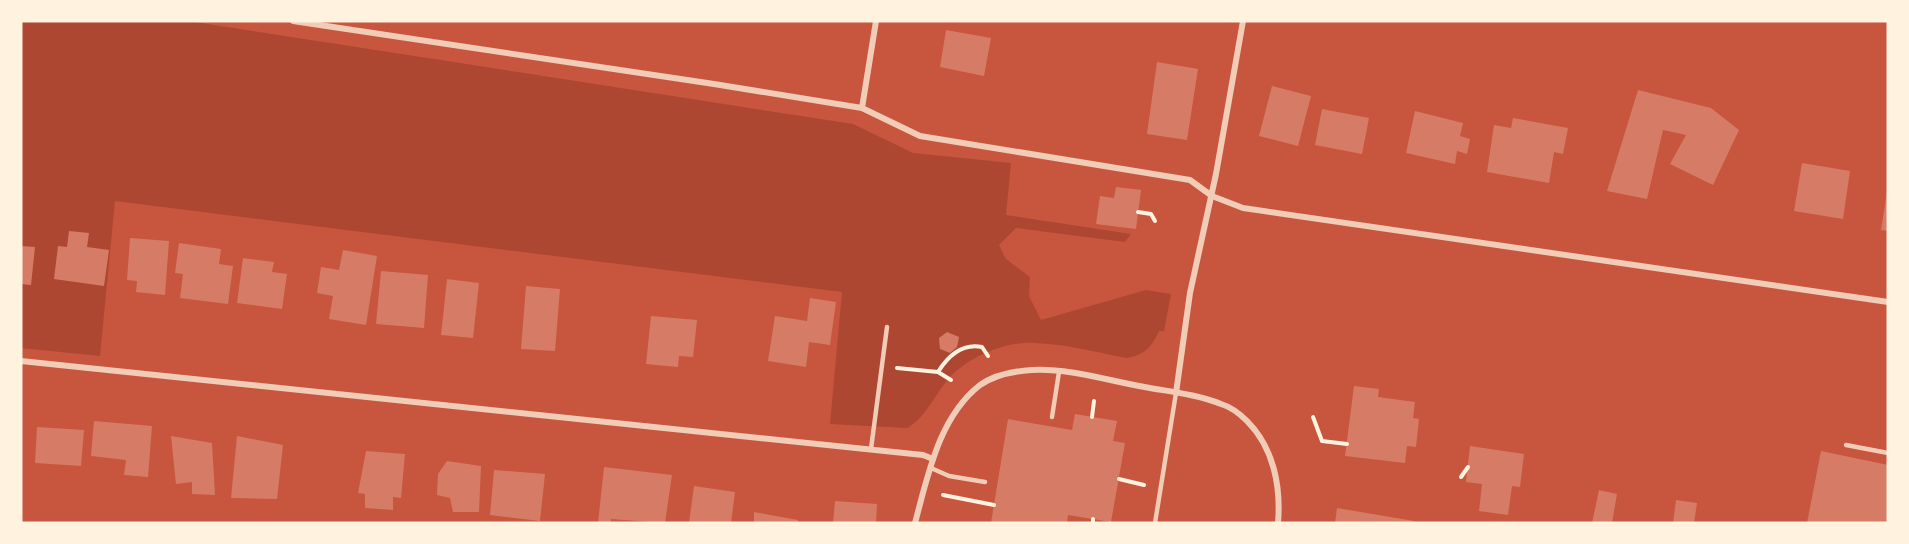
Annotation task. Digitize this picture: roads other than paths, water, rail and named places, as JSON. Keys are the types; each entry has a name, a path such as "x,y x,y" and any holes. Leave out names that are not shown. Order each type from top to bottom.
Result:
{"street":[{"path":"293,21 679,78 862,108 920,135 1190,180 1212,196 1243,208 1888,302"},
{"path":"862,108 876,21"},
{"path":"1176,393 1190,293 1212,196 1243,21"},
{"path":"21,361 870,449 923,455 933,459"},
{"path":"915,523 933,459 955,411 982,384 1004,374 1035,370 1059,372 1176,393 1227,406 1248,422 1261,438 1270,455 1277,479 1278,523"}],"lane":[{"path":"870,449 887,327"},
{"path":"1052,417 1059,372"},
{"path":"1155,523 1176,393"},
{"path":"1846,445 1888,453"},
{"path":"931,468 949,476 985,482"}]}
